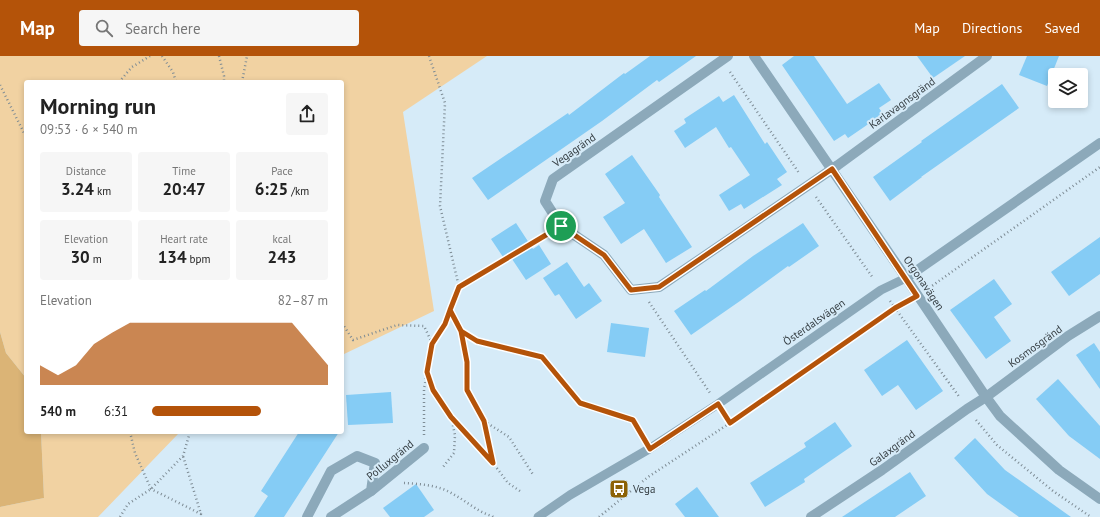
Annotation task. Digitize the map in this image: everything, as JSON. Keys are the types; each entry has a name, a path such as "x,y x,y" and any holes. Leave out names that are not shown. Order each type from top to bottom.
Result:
{"street":[{"name":"Vegagränd","path":"640,289 631,290 604,255 561,226 546,201 553,179 728,56"},
{"name":"Orgonavägen","path":"754,56 1000,416 1059,470 1100,500"},
{"name":"Karlavagnsgränd","path":"832,169 987,56"},
{"name":"Österdalsvägen","path":"906,278 1100,143"},
{"path":"640,289 659,287 832,169"},
{"name":"Kosmosgränd","path":"986,397 1068,336 1100,316"},
{"name":"Galaxgränd","path":"811,517 882,470 986,397"},
{"name":"Polluxgränd","path":"331,517 371,491 424,448"},
{"name":"Polluxgränd","path":"307,517 331,471 357,456 376,463 371,491"}],"lane":[{"name":"Österdalsvägen","path":"538,517 570,495 650,449 718,404 882,290 906,278"}],"path":[{"path":"121,80 132,67 150,56"},
{"path":"162,56 173,72 175,80"},
{"path":"219,56 224,80"},
{"path":"242,80 247,56"},
{"path":"424,448 424,390 432,344 445,324 459,287 440,206 445,103 428,56"},
{"path":"0,85 24,129"},
{"path":"599,517 648,477 730,423 895,308 917,296 1100,167"},
{"path":"459,287 561,226"},
{"path":"640,289 730,423"},
{"path":"450,310 461,331 467,362 467,390 484,421 493,463"},
{"path":"344,326 353,340 397,325 424,326 432,344"},
{"path":"461,331 477,341 542,357 580,403 633,420 650,449"},
{"path":"427,372 433,390 451,417 493,463 508,483 520,490"},
{"path":"443,467 454,453 455,435 451,417"},
{"path":"484,421 509,437 534,476"},
{"path":"130,434 135,453 151,489 202,515"},
{"path":"120,517 128,504 151,489 183,456 189,434"},
{"path":"183,456 202,515"},
{"path":"382,482 422,484 436,487 452,493 493,517"},
{"path":"619,482 628,493"}],"shaded area":[{"path":"0,56 487,56 403,112 434,311 344,354 344,80 24,80 24,376 6,353 0,332"},
{"path":"0,332 6,353 24,376 24,434 41,434 44,498 0,507"},
{"path":"41,434 178,434 98,517 0,517 0,507 44,498"}],"building":[{"path":"650,56 696,56 659,82 657,80 602,121 488,200 472,178 568,113 569,115 624,73 625,74"},
{"path":"794,56 814,56 847,104 879,83 891,100 879,108 883,114 848,138 845,134 834,141 782,65"},
{"path":"917,56 965,56 933,78"},
{"path":"1027,56 1059,56 1054,68 1048,68 1047,86 1019,75"},
{"path":"1002,84 1019,108 921,177 890,201 873,177"},
{"path":"734,95 765,144 767,142 787,172 777,179 782,185 744,209 741,204 729,211 719,195 750,175 731,147 729,148 716,127 685,148 674,131 686,123 684,119 719,96 723,102"},
{"path":"632,155 660,195 659,197 692,247 666,263 644,229 621,244 603,217 625,203 605,174"},
{"path":"516,223 533,249 539,245 551,264 526,280 508,253 503,257 491,239"},
{"path":"803,223 819,246 789,267 788,266 691,335 674,311 705,290 706,291 753,256"},
{"path":"1100,237 1100,274 1069,296 1051,272"},
{"path":"567,262 584,287 589,283 602,301 576,319 559,294 555,296 543,278"},
{"path":"994,279 1012,304 994,317 1011,341 986,359 950,310"},
{"path":"611,323 649,328 645,357 607,352"},
{"path":"907,340 943,391 916,410 898,385 882,396 864,370"},
{"path":"1094,343 1100,352 1100,389 1076,355"},
{"path":"1058,379 1100,426 1100,459 1069,436 1036,399"},
{"path":"391,392 393,423 348,425 346,395"},
{"path":"835,422 852,446 804,479 805,482 765,507 750,483 806,447 804,443"},
{"path":"298,434 338,434 284,517 254,517 268,496 261,491"},
{"path":"975,438 1005,470 1071,517 1019,517 987,494 954,458"},
{"path":"910,472 926,496 895,517 842,517"},
{"path":"416,484 434,510 424,517 390,517 383,508"},
{"path":"697,487 719,517 685,517 675,504"}],"place":[{"name":"Vega","path":"619,489"}],"route":[{"path":"561,226 459,287 450,310 461,331 467,362 467,390 484,421 493,463 451,417 433,390 427,372 432,344 445,324 450,310 461,331 477,341 542,357 580,403 633,420 650,449 718,404 730,423 895,308 917,296 832,169 659,287 631,290 604,255 561,226"}]}
